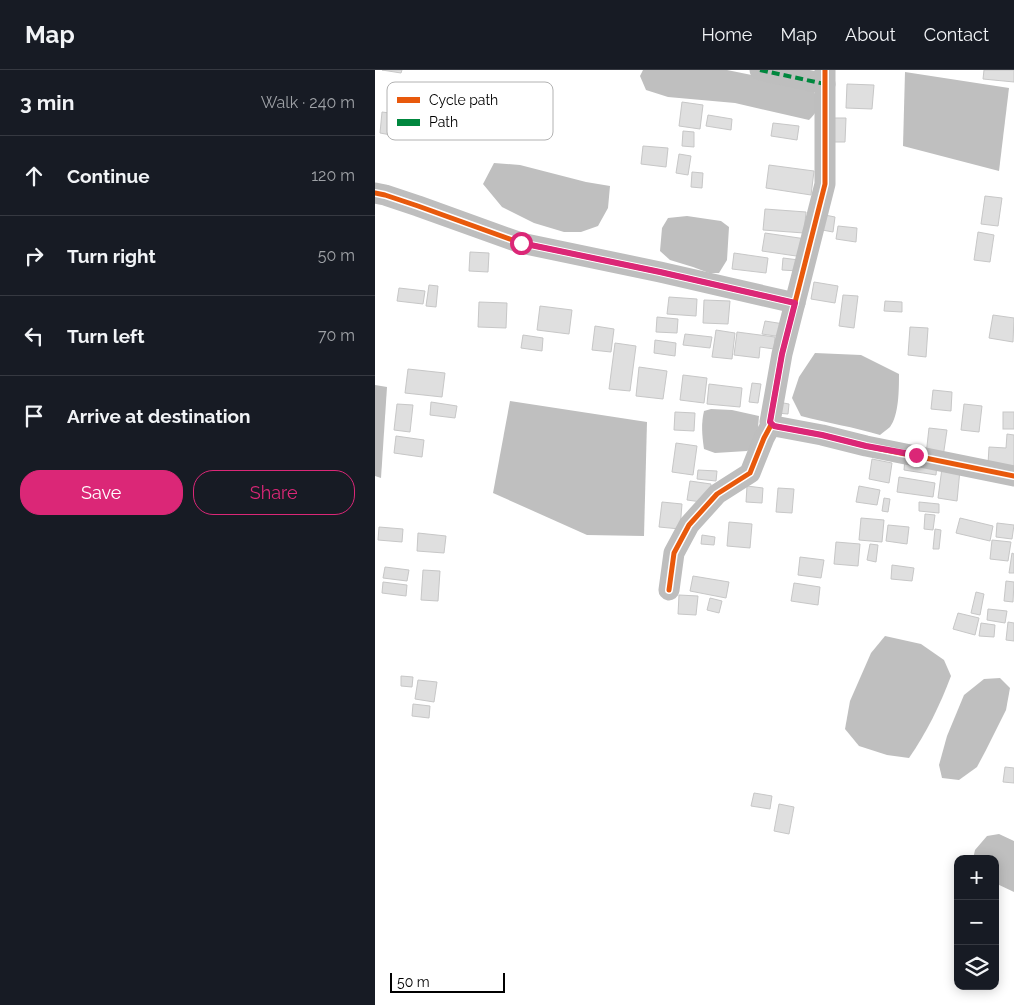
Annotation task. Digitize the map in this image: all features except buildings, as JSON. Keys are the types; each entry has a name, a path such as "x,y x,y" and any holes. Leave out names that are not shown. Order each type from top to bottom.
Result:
{"street":[{"path":"669,590 675,553 689,525 717,494 750,473 771,424 782,354 825,184 825,77 760,70"},
{"path":"375,193 521,243 795,303"},
{"path":"771,424 866,446 1014,476"}],"shaded area":[{"path":"643,70 727,70 811,87 818,100 818,108 809,120 735,103 668,97 646,90 640,76"},
{"path":"905,72 1009,88 999,171 903,146"},
{"path":"494,163 520,165 586,182 610,186 608,208 598,226 581,232 564,232 534,223 502,207 483,184"},
{"path":"687,216 721,221 729,227 727,260 719,273 709,273 670,260 660,251 662,228 668,218"},
{"path":"815,353 861,355 899,374 897,409 890,427 880,435 801,416 792,398 799,377"},
{"path":"375,385 387,387 381,478 375,476"},
{"path":"510,401 647,422 644,536 587,535 493,493"},
{"path":"711,409 732,410 759,416 753,447 747,451 715,453 704,449 703,416 704,411"},
{"path":"885,636 921,644 944,660 951,676 933,718 909,758 887,755 859,746 845,729 850,701 871,653"},
{"path":"1000,678 1010,688 1006,710 977,767 959,780 942,778 939,765 947,736 964,695 984,679"},
{"path":"999,834 1014,841 1014,892 999,885 999,855 974,855 975,850 987,836"}],"marked path":[{"path":"760,70 825,84"}],"cycle path":[{"path":"825,70 825,184 782,354 770,422 774,426 1014,476"},
{"path":"375,193 418,206 521,243 795,303"},
{"path":"669,590 674,553 689,525 717,494 750,473 771,425"}],"route":[{"path":"521,243 795,303 782,354 771,424 866,446 916,455"}]}
